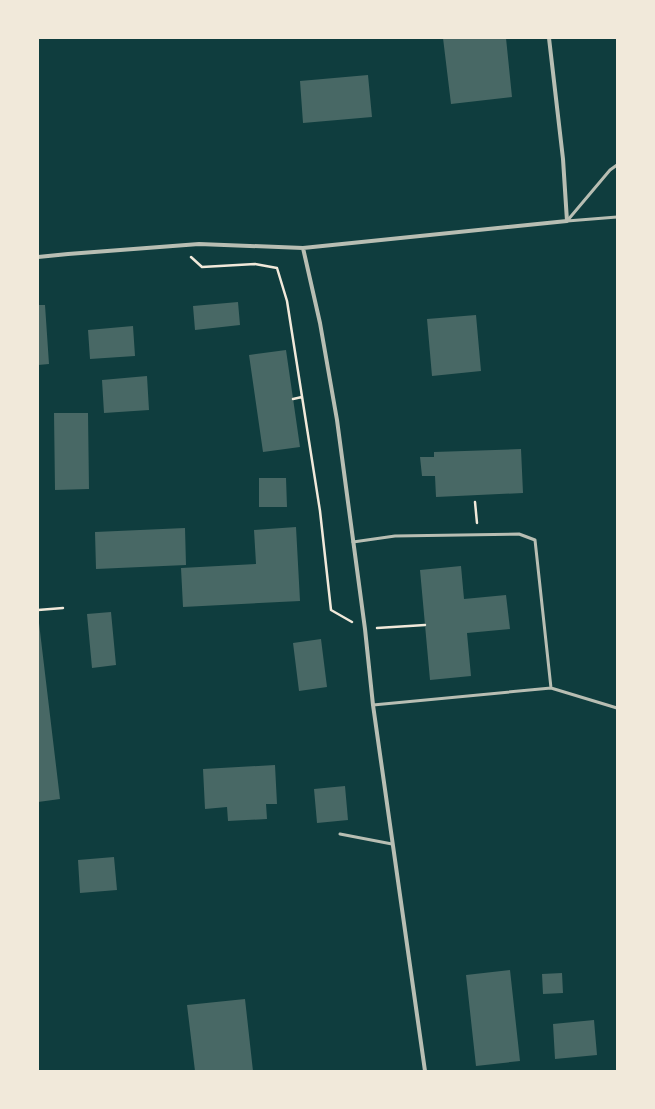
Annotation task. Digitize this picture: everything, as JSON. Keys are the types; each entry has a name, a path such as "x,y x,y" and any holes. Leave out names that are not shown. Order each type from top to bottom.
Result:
{"street":[{"path":"38,257 199,244 303,248 567,221 563,159 549,38"},
{"path":"303,248 320,323 337,420 365,629 373,705 425,1071"}],"lane":[{"path":"567,221 610,170 617,165"},
{"path":"567,221 617,217"},
{"path":"353,542 395,536 519,534 535,540 551,688"},
{"path":"373,705 551,688 617,708"},
{"path":"340,834 392,844"}],"path":[{"path":"177,245 202,267 254,264 277,268 287,300 320,511 331,610 365,629 425,625"},
{"path":"293,399 302,397"},
{"path":"475,502 479,535"},
{"path":"38,610 64,608"}],"building":[{"path":"443,38 506,38 512,97 451,104"},
{"path":"368,75 372,117 303,123 300,81"},
{"path":"238,302 240,325 195,330 193,306"},
{"path":"38,305 45,305 49,364 38,365"},
{"path":"476,315 481,371 432,376 427,319"},
{"path":"133,326 135,356 90,359 88,330"},
{"path":"286,350 300,447 263,452 249,355"},
{"path":"147,376 149,410 104,413 102,380"},
{"path":"54,413 88,413 89,489 55,490"},
{"path":"521,449 523,493 436,497 435,476 422,476 420,457 434,457 434,452"},
{"path":"259,478 286,478 287,507 259,507"},
{"path":"296,527 300,601 183,607 181,568 256,564 254,530"},
{"path":"185,528 186,565 96,569 95,532"},
{"path":"461,566 464,599 506,595 510,629 467,633 471,676 430,680 420,570"},
{"path":"111,612 116,665 92,668 87,614"},
{"path":"38,623 60,799 38,802"},
{"path":"321,639 327,687 299,691 293,643"},
{"path":"275,765 277,804 266,804 267,819 228,821 227,807 205,809 203,769"},
{"path":"345,786 348,820 317,823 314,789"},
{"path":"114,857 117,890 80,893 78,860"},
{"path":"510,970 520,1061 476,1066 466,975"},
{"path":"562,973 563,993 543,994 542,974"},
{"path":"245,999 253,1071 195,1071 187,1005"},
{"path":"594,1020 597,1055 555,1059 553,1024"}]}
